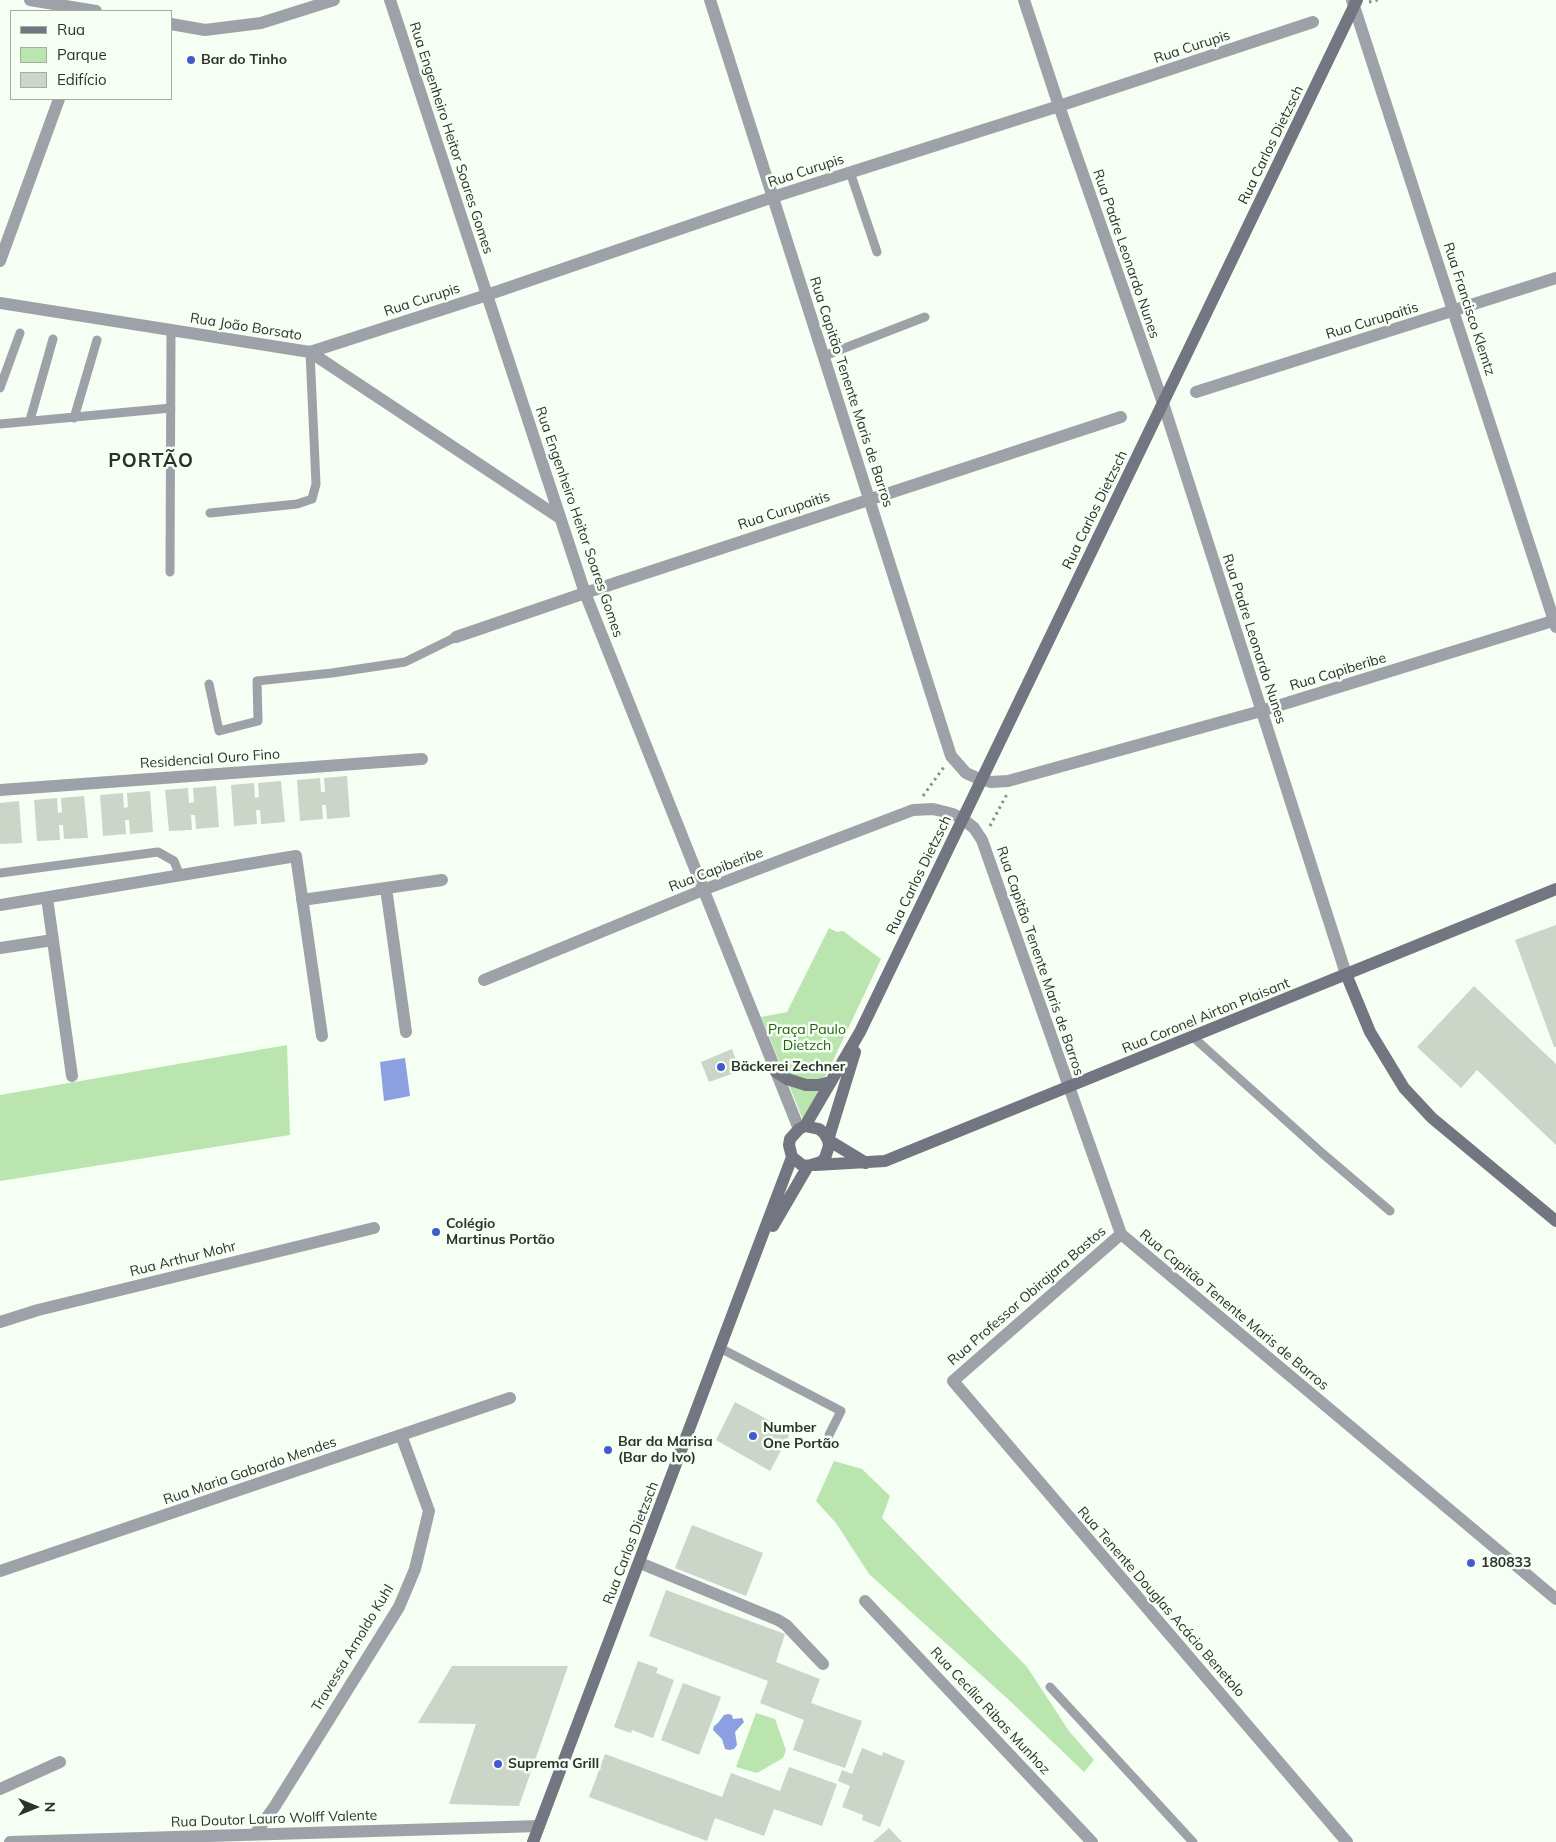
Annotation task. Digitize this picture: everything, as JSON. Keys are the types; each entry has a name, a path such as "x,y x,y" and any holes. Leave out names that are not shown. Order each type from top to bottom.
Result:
{"street":[{"path":"30,0 93,8"},
{"path":"172,24 205,30 261,23 334,0"},
{"name":"Rua Engenheiro Heitor Soares Gomes","path":"390,0 585,593 776,1072 802,1128"},
{"name":"Rua Capitão Tenente Maris de Barros","path":"710,0 951,756 966,773 981,780"},
{"name":"Rua Padre Leonardo Nunes","path":"1024,0 1163,404 1346,974 1370,1032 1404,1088 1432,1118 1556,1221"},
{"name":"Rua Francisco Klemtz","path":"1355,2 1555,622"},
{"name":"Rua Carlos Dietzsch","path":"533,1842 757,1254 792,1157 789,1145 790,1139 802,1128 860,1032 1355,2"},
{"name":"Rua Curupis","path":"310,352 487,295 850,172 1059,106 1313,22"},
{"path":"0,261 59,100"},
{"name":"Rua Curupaitis","path":"1196,392 1556,278"},
{"name":"Rua João Borsato","path":"0,302 310,352 560,518"},
{"name":"Rua Curupaitis","path":"456,637 870,498 1121,417"},
{"name":"Rua Capiberibe","path":"981,780 1000,782 1261,712 1555,622"},
{"name":"Residencial Ouro Fino","path":"0,790 422,759"},
{"name":"Rua Capiberibe","path":"484,980 703,890 912,810 934,809 962,819"},
{"name":"Rua Capitão Tenente Maris de Barros","path":"962,819 974,828 982,840 1121,1234 1556,1599"},
{"path":"0,905 296,856 322,1036"},
{"path":"302,900 442,880"},
{"path":"386,888 406,1032"},
{"name":"Rua Coronel Airton Plaisant","path":"812,1166 885,1161 1556,890"},
{"path":"47,898 72,1076"},
{"path":"0,948 52,940"},
{"name":"Rua Carlos Dietzsch","path":"757,1254 812,1166 825,1158 829,1146 828,1140 860,1032"},
{"path":"776,1072 793,1082 806,1085 831,1082"},
{"path":"802,1128 819,1129 828,1140 866,1163"},
{"path":"792,1157 802,1165 812,1166"},
{"name":"Rua Arthur Mohr","path":"0,1322 38,1310 374,1228"},
{"name":"Rua Professor Obirajara Bastos","path":"953,1381 1121,1234"},
{"name":"Rua Tenente Douglas Acácio Benetolo","path":"953,1381 1346,1842"},
{"name":"Rua Maria Gabardo Mendes","path":"0,1571 510,1398"},
{"name":"Travessa Arnoldo Kuhl","path":"255,1834 280,1798 399,1608 415,1569 429,1511 401,1435"},
{"path":"640,1563 778,1620 786,1625 823,1664"},
{"name":"Rua Cecília Ribas Munhoz","path":"865,1601 1092,1842"},
{"path":"0,1790 60,1762"},
{"name":"Rua Doutor Lauro Wolff Valente","path":"10,1842 539,1826"}],"lane":[{"path":"850,172 877,252"},
{"path":"824,356 925,317"},
{"path":"170,572 171,330"},
{"path":"0,388 20,333"},
{"path":"30,420 53,339"},
{"path":"74,418 97,340"},
{"path":"210,513 297,504 312,499 316,484 310,352"},
{"path":"0,424 170,408"},
{"path":"210,684 219,731 258,722 257,681 332,673 405,662 456,637"},
{"path":"0,873 158,852 174,861 180,876"},
{"path":"1193,1037 1315,1147 1390,1211"},
{"path":"720,1348 841,1411 829,1435"},
{"path":"1050,1687 1193,1842"}],"path":[{"path":"912,810 951,756"},
{"path":"982,840 1016,778"}],"green space":[{"name":"Praça Paulo Dietzch","path":"829,928 837,932 843,931 881,959 804,1122 761,1017 787,1012"},
{"path":"287,1045 290,1135 0,1181 0,1095"},
{"path":"834,1461 862,1469 890,1496 882,1518 1027,1667 1069,1731 1094,1760 1084,1772 1009,1700 869,1574 836,1523 816,1501"},
{"path":"756,1713 775,1719 786,1750 783,1758 757,1773 736,1767"}],"water":[{"path":"405,1058 410,1096 384,1101 380,1062"},
{"path":"724,1715 732,1715 733,1719 742,1718 744,1722 735,1732 737,1745 734,1749 730,1750 725,1749 722,1739 713,1730 714,1726"}],"building":[{"path":"347,776 350,817 327,819 326,805 322,805 323,819 300,821 297,780 320,778 321,792 325,792 324,778"},
{"path":"281,781 285,822 261,824 260,810 256,810 257,824 234,826 231,785 254,783 255,798 259,797 258,783"},
{"path":"216,786 219,827 196,829 195,815 191,815 192,830 169,831 165,790 188,788 189,803 194,802 193,788"},
{"path":"150,791 153,832 130,834 129,820 125,820 126,834 103,836 100,795 123,793 124,808 128,807 127,793"},
{"path":"84,796 88,838 64,839 63,825 59,825 60,840 37,841 34,800 57,798 58,813 62,812 61,798"},
{"path":"19,801 22,843 0,844 0,803"},
{"path":"1556,925 1556,1047 1554,1047 1515,940"},
{"path":"1474,986 1556,1064 1556,1145 1477,1070 1461,1088 1417,1047"},
{"name":"Bäckerei Zechner","path":"732,1049 740,1071 709,1082 701,1062"},
{"name":"Number One Portão","path":"735,1402 791,1432 770,1471 716,1440"},
{"path":"692,1525 763,1553 746,1596 675,1568"},
{"path":"666,1590 785,1634 776,1662 820,1679 811,1703 862,1721 845,1768 793,1750 804,1720 760,1703 768,1681 649,1636"},
{"path":"638,1661 658,1668 656,1673 674,1680 653,1738 632,1730 631,1733 614,1727"},
{"name":"Suprema Grill","path":"452,1666 568,1666 519,1806 449,1804 476,1724 418,1723"},
{"path":"683,1683 721,1697 699,1755 661,1740"},
{"path":"862,1748 882,1756 883,1752 905,1761 880,1827 862,1820 863,1815 842,1807 850,1786 838,1781 842,1770 852,1774"},
{"path":"605,1754 722,1797 731,1773 780,1791 789,1767 837,1784 822,1826 774,1809 764,1836 715,1818 707,1841 589,1797"},
{"path":"889,1828 902,1842 873,1842"}],"place":[{"name":"Bar do Tinho","path":"191,60"},
{"name":"Bäckerei Zechner","path":"721,1067"},
{"name":"Colégio Martinus Portão","path":"436,1232"},
{"name":"Number One Portão","path":"753,1436"},
{"name":"Bar da Marisa (Bar do Ivo)","path":"608,1450"},
{"name":"180833","path":"1471,1563"},
{"name":"Suprema Grill","path":"498,1764"}],"district":[{"name":"PORTÃO","path":"151,461"}]}
